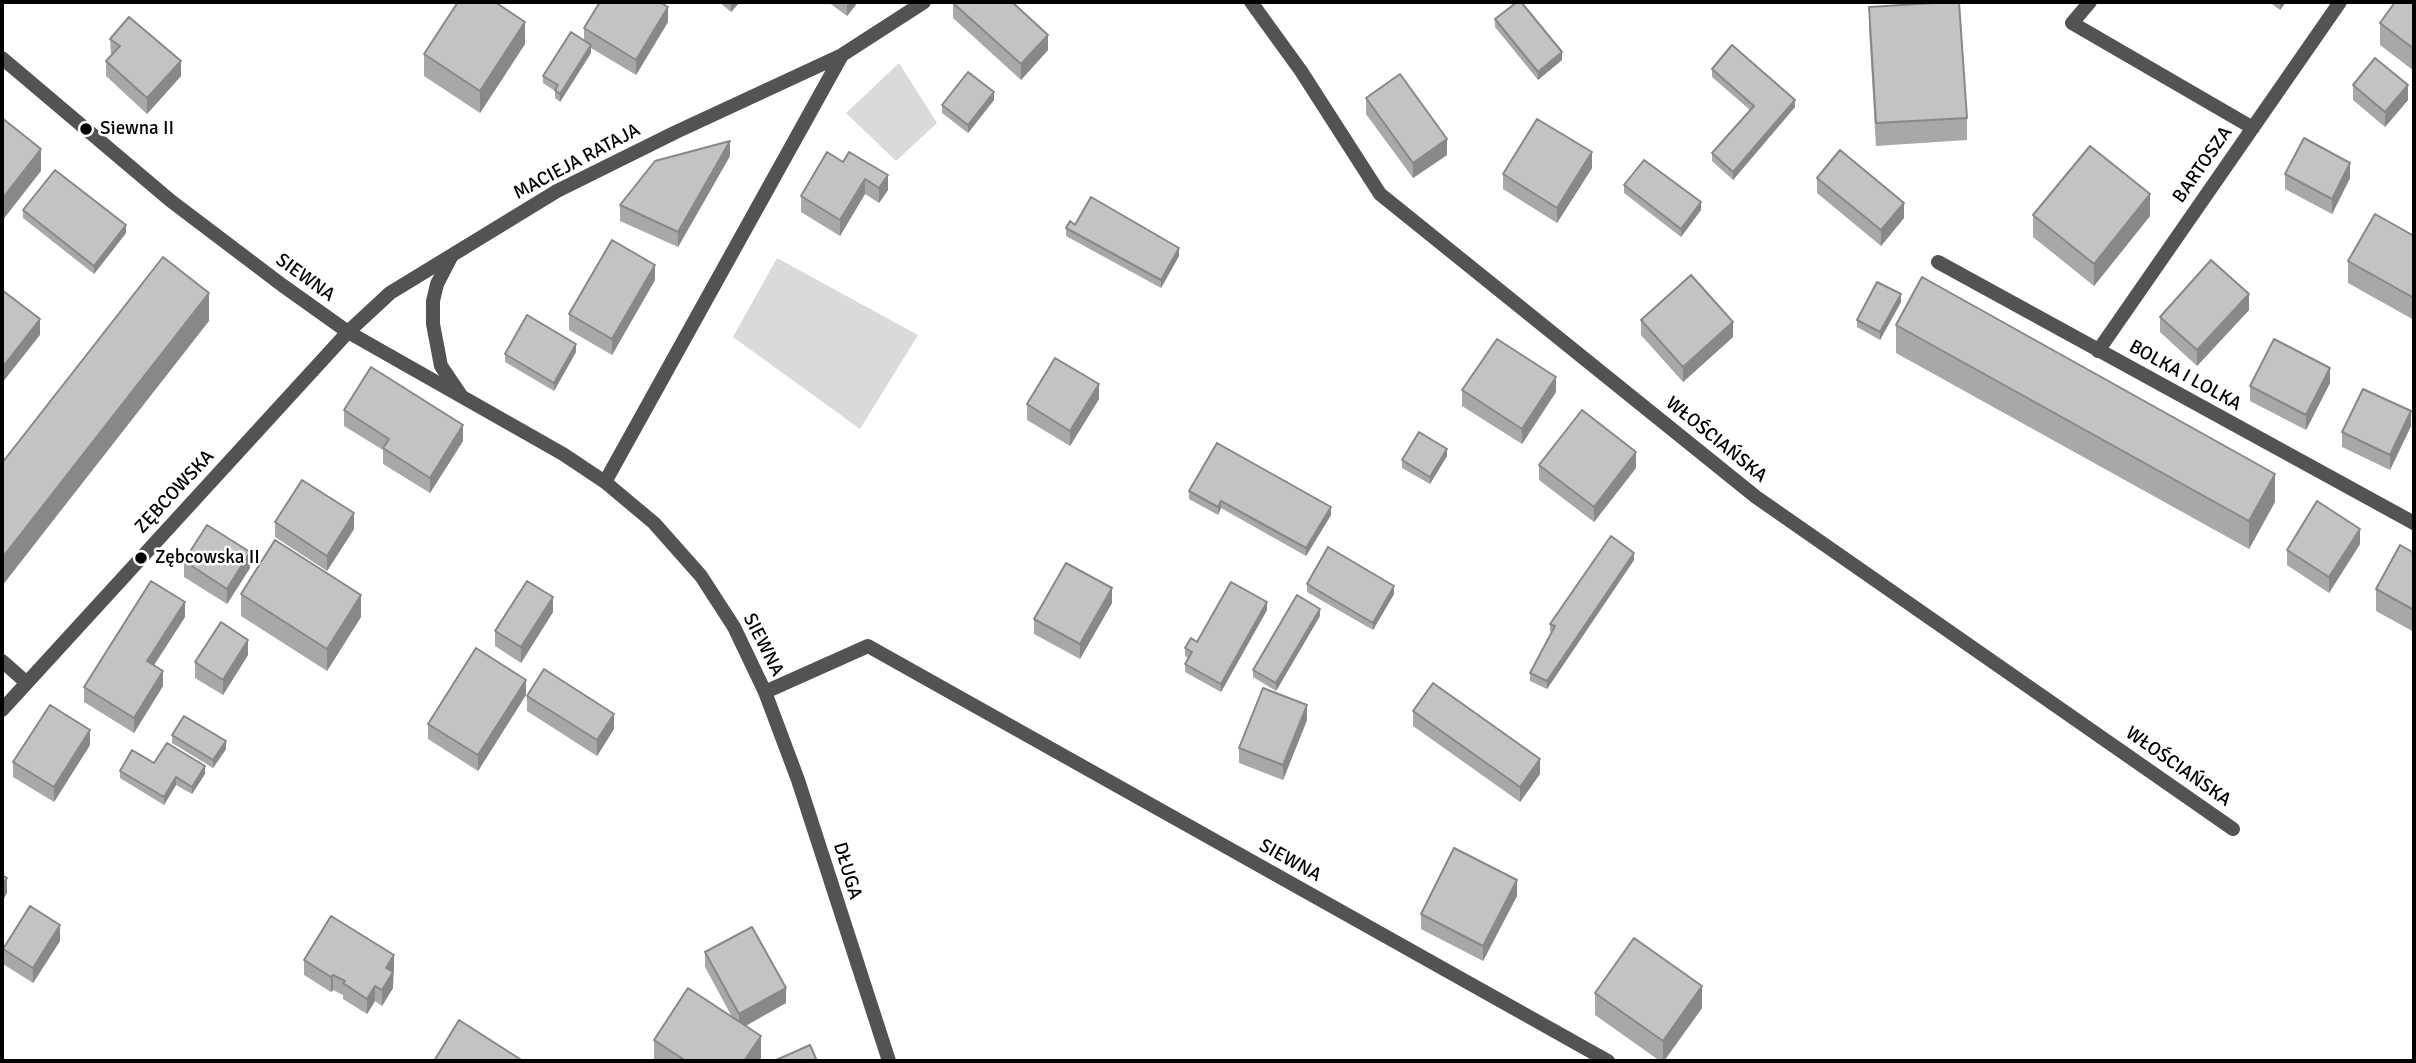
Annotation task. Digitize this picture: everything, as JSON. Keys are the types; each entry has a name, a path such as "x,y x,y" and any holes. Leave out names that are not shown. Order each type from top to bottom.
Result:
{"street":[{"name":"MACIEJA RATAJA","path":"348,332 390,293 558,191 676,132 842,55 924,2"},
{"name":"WŁOŚCIAŃSKA","path":"1251,2 1301,71 1380,194 1756,497 2234,829"},
{"path":"2090,2 2073,23 2253,128"},
{"name":"BARTOSZA","path":"2098,351 2340,2"},
{"name":"MACIEJA RATAJA","path":"605,482 842,55"},
{"name":"SIEWNA","path":"2,58 171,201 348,332 563,454 605,482 654,523 701,576 734,627 765,692 868,646 1608,1061"},
{"path":"452,256 437,284 433,301 433,324 441,366 460,394"},
{"name":"BOLKA I LOLKA","path":"1938,262 2414,523"},
{"name":"ZĘBCOWSKA","path":"2,710 348,332"},
{"path":"2,662 27,683"},
{"name":"DŁUGA","path":"765,692 798,780 889,1061"}],"shaded area":[{"path":"899,63 937,123 896,161 846,113"},
{"path":"777,258 918,335 860,429 733,337"}],"building":[{"path":"458,2 495,2 525,22 480,91 424,54"},
{"path":"600,2 659,2 668,7 636,60 584,28"},
{"path":"954,2 1012,2 1048,35 1021,64"},
{"path":"1517,2 1521,2 1562,52 1538,72 1495,19"},
{"path":"1959,2 1967,118 1876,123 1869,7"},
{"path":"2395,2 2414,2 2414,49 2380,23"},
{"path":"129,17 181,61 147,98 106,61 120,46 110,39"},
{"path":"571,32 591,45 560,94 555,90 558,85 543,76"},
{"path":"1732,45 1795,100 1733,172 1712,153 1754,106 1712,69"},
{"path":"2375,58 2408,85 2385,112 2353,85"},
{"path":"968,72 994,92 968,125 942,105"},
{"path":"1400,74 1447,139 1413,163 1366,98"},
{"path":"2,118 41,149 2,199"},
{"path":"1537,119 1592,152 1557,208 1503,174"},
{"path":"2304,138 2350,163 2332,199 2285,174"},
{"path":"730,141 678,232 620,205 655,161"},
{"path":"2090,146 2150,194 2094,264 2033,215"},
{"path":"1840,150 1904,203 1881,230 1817,178"},
{"path":"827,152 843,162 849,152 888,175 879,188 865,179 840,220 801,196"},
{"path":"1644,160 1701,202 1681,229 1624,185"},
{"path":"55,170 126,225 94,266 23,210"},
{"path":"1091,197 1179,248 1161,280 1066,228 1070,221 1075,225"},
{"path":"2375,214 2414,236 2414,298 2348,261"},
{"path":"612,240 655,265 612,339 569,314"},
{"path":"163,257 209,293 2,558 2,463"},
{"path":"2211,260 2249,294 2197,350 2160,317"},
{"path":"1691,275 1733,322 1683,367 1641,320"},
{"path":"1922,277 2275,474 2249,521 1896,325"},
{"path":"1877,282 1901,294 1880,332 1857,320"},
{"path":"2,290 40,319 2,368"},
{"path":"527,315 576,344 554,383 505,354"},
{"path":"1497,339 1556,377 1522,429 1462,390"},
{"path":"2274,339 2330,368 2306,415 2250,386"},
{"path":"1055,358 1099,384 1070,431 1027,404"},
{"path":"371,367 463,425 430,478 383,448 389,439 344,410"},
{"path":"2363,389 2411,411 2390,455 2342,432"},
{"path":"1582,410 1636,452 1594,507 1539,465"},
{"path":"1419,432 1447,449 1430,477 1402,460"},
{"path":"1217,443 1331,507 1306,548 1221,501 1218,507 1189,491"},
{"path":"302,480 354,513 327,556 275,522"},
{"path":"2317,501 2360,529 2329,577 2287,550"},
{"path":"207,525 250,552 227,589 184,561"},
{"path":"1611,536 1634,553 1547,681 1530,673 1555,626 1550,624"},
{"path":"275,540 361,595 327,649 241,594"},
{"path":"2400,545 2414,553 2414,610 2376,589"},
{"path":"1328,547 1394,586 1373,623 1307,584"},
{"path":"1066,563 1112,588 1080,644 1034,619"},
{"path":"151,581 185,602 147,661 163,671 134,718 84,687"},
{"path":"527,581 553,597 521,647 495,631"},
{"path":"1231,582 1267,602 1221,684 1185,664 1192,652 1185,648 1191,638 1197,642"},
{"path":"1297,595 1320,609 1276,683 1253,670"},
{"path":"221,622 248,640 223,680 195,662"},
{"path":"476,648 526,680 478,755 428,724"},
{"path":"544,669 614,714 597,740 527,696"},
{"path":"1433,683 1540,759 1520,787 1413,711"},
{"path":"1263,688 1307,705 1283,765 1239,748"},
{"path":"50,705 90,730 54,787 13,762"},
{"path":"184,716 226,741 213,760 172,735"},
{"path":"167,743 205,766 192,787 176,777 164,797 120,771 132,750 154,763"},
{"path":"1454,848 1517,880 1483,946 1421,914"},
{"path":"30,906 60,925 33,968 3,949"},
{"path":"331,916 394,955 386,968 393,972 382,990 375,986 367,999 343,983 345,981 333,975 331,977 304,960"},
{"path":"752,927 786,988 739,1014 705,952"},
{"path":"1634,938 1702,986 1663,1041 1595,993"},
{"path":"688,988 761,1036 744,1061 686,1061 654,1040"},
{"path":"459,1020 523,1061 434,1061"},
{"path":"810,1045 817,1061 774,1061"}],"place":[{"name":"Siewna II","path":"86,129"},
{"name":"Zębcowska II","path":"141,558"}]}
